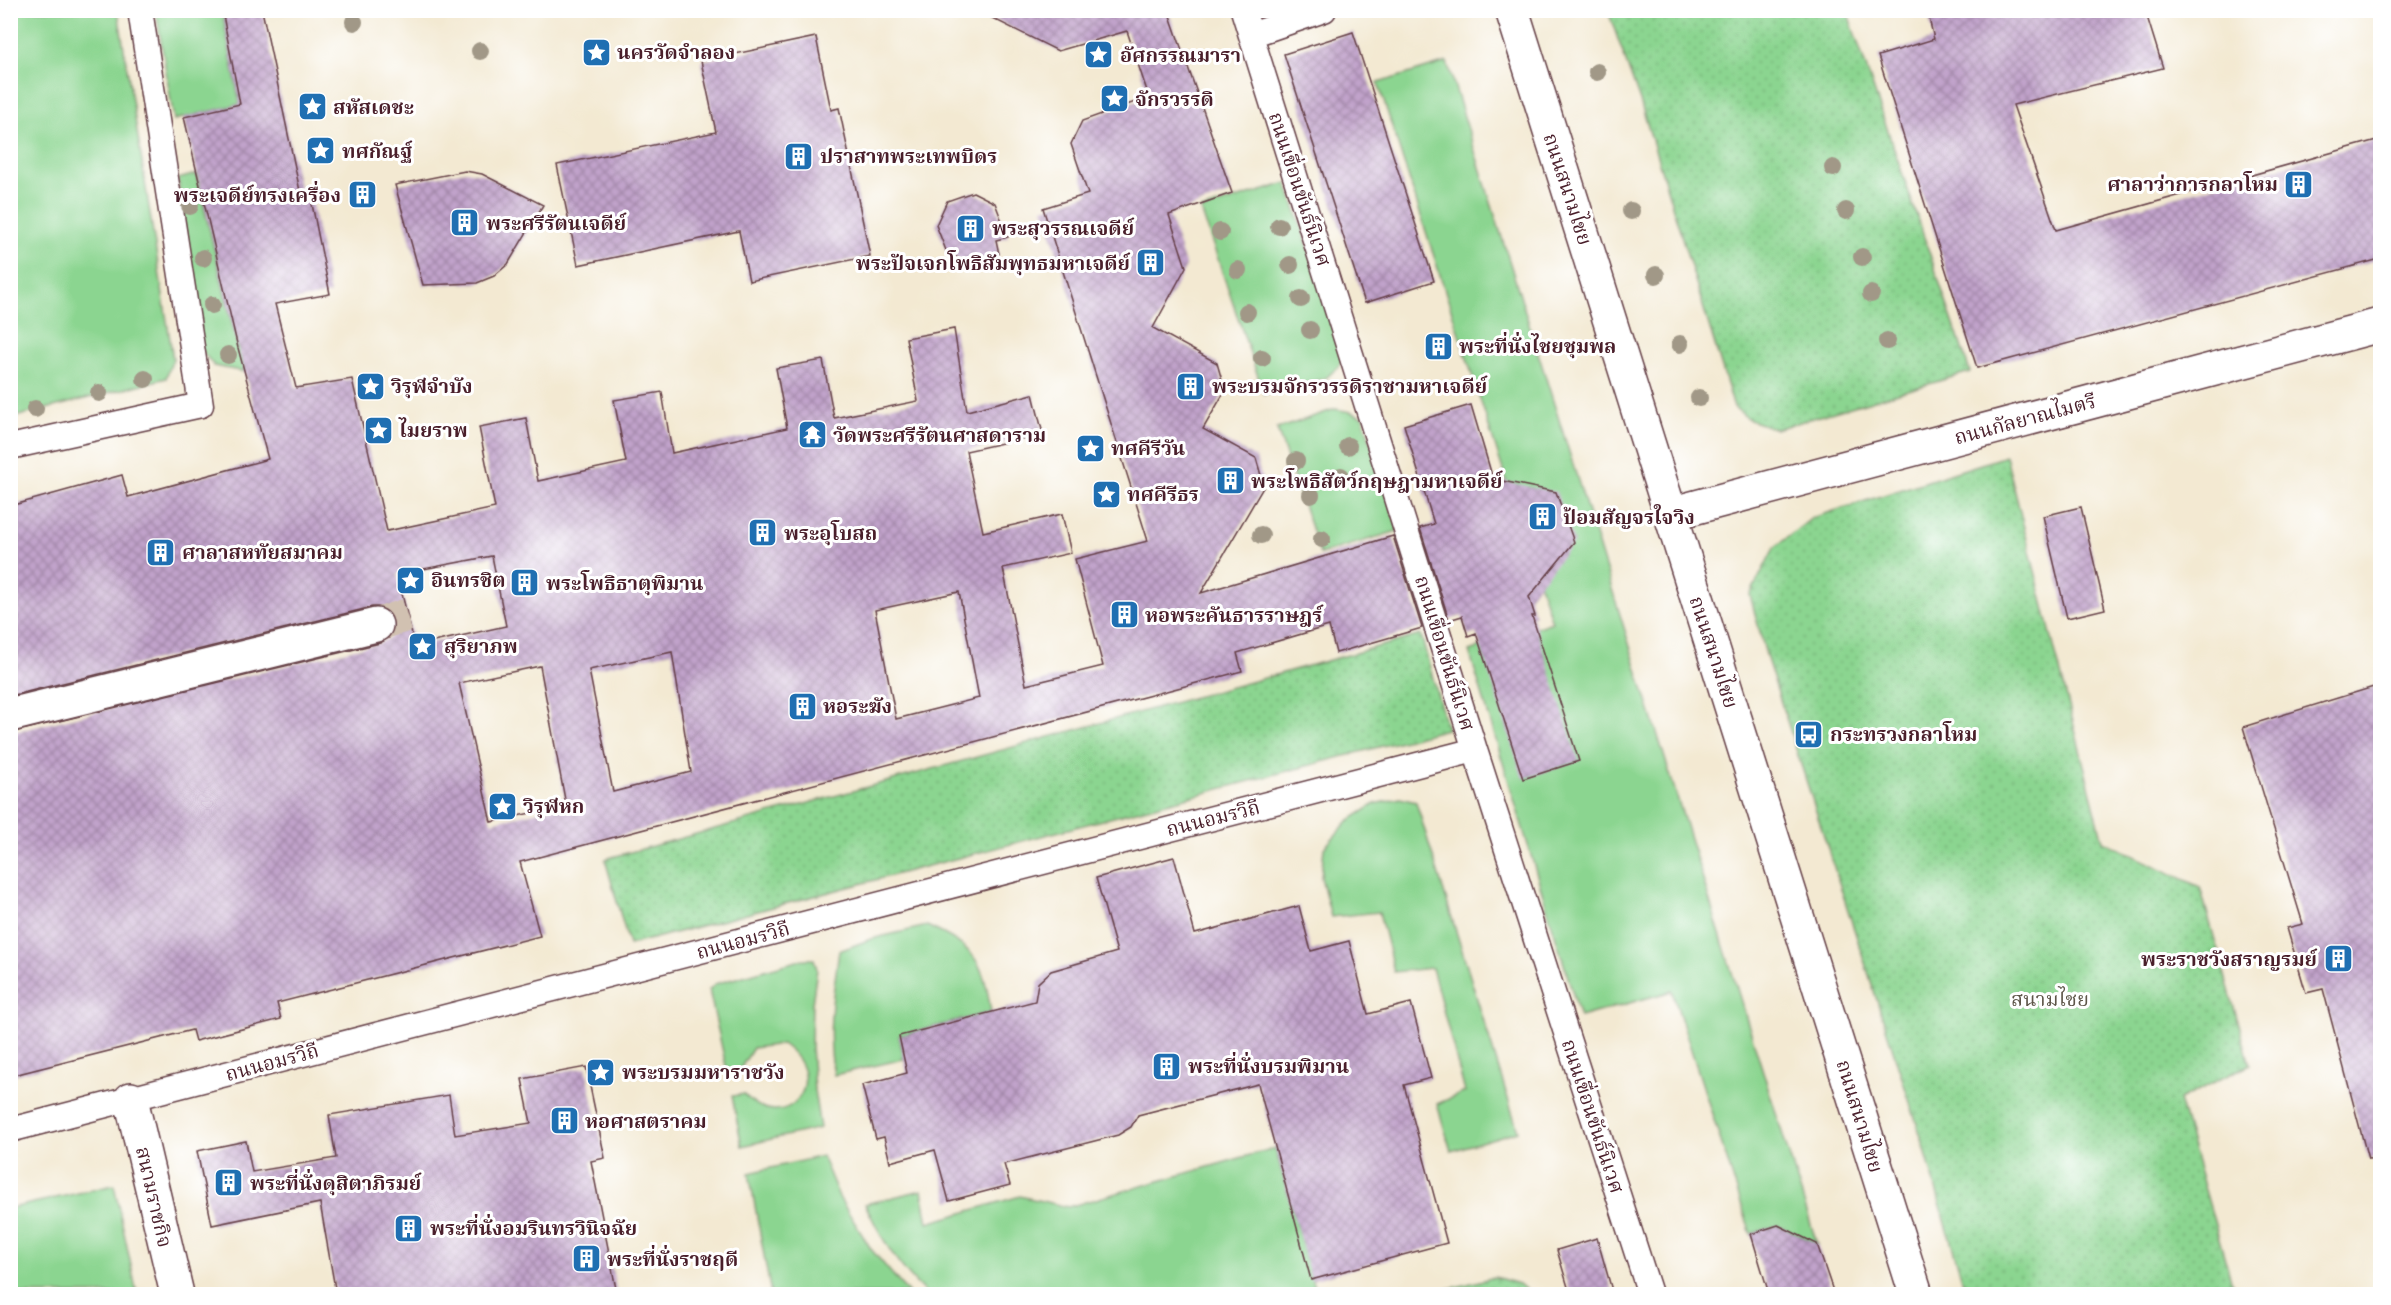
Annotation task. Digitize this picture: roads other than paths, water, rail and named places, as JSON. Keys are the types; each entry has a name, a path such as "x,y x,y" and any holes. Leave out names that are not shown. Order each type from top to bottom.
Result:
{"main road":[{"name":"ถนนสนามไชย","path":"1512,10 1916,1294"},
{"name":"ถนนกัลยาณไมตรี","path":"1670,514 2380,325"},
{"path":"10,715 376,625"},
{"name":"สนามราชกิจ","path":"131,1099 177,1294"}],"lane":[{"path":"10,447 201,405 140,10"},
{"name":"ถนนเขื่อนขันธ์นิเวศ","path":"1243,10 1475,750 1650,1294"},
{"path":"1251,35 1324,10"},
{"name":"ถนนอมรวิถี","path":"10,1130 1475,750"}],"tunnel":[{"path":"376,625 407,615"}],"place":[{"name":"นครวัดจำลอง","path":"596,52"},
{"name":"อัศกรรณมารา","path":"1099,55"},
{"name":"จักรวรรดิ","path":"1114,99"},
{"name":"สหัสเดชะ","path":"312,107"},
{"name":"ทศกัณฐ์","path":"321,151"},
{"name":"ปราสาทพระเทพบิดร","path":"799,156"},
{"name":"ศาลาว่าการกลาโหม","path":"2299,184"},
{"name":"พระเจดีย์ทรงเครื่อง","path":"362,195"},
{"name":"พระศรีรัตนเจดีย์","path":"465,223"},
{"name":"พระสุวรรณเจดีย์","path":"971,228"},
{"name":"พระปัจเจกโพธิสัมพุทธมหาเจดีย์","path":"1151,263"},
{"name":"พระที่นั่งไชยชุมพล","path":"1438,346"},
{"name":"วิรุฬจำบัง","path":"370,386"},
{"name":"พระบรมจักรวรรดิราชามหาเจดีย์","path":"1191,386"},
{"name":"ไมยราพ","path":"378,430"},
{"name":"วัดพระศรีรัตนศาสดาราม","path":"812,435"},
{"name":"ทศคีรีวัน","path":"1090,448"},
{"name":"พระโพธิสัตว์กฤษฎามหาเจดีย์","path":"1230,481"},
{"name":"ทศคีรีธร","path":"1106,494"},
{"name":"ป้อมสัญจรใจวิง","path":"1542,517"},
{"name":"พระอุโบสถ","path":"763,533"},
{"name":"ศาลาสหทัยสมาคม","path":"161,552"},
{"name":"อินทรชิต","path":"410,580"},
{"name":"พระโพธิธาตุพิมาน","path":"525,583"},
{"name":"หอพระคันธารราษฎร์","path":"1124,615"},
{"name":"สุริยาภพ","path":"423,646"},
{"name":"หอระฆัง","path":"802,706"},
{"name":"กระทรวงกลาโหม","path":"1809,734"},
{"name":"วิรุฬหก","path":"502,806"},
{"name":"พระราชวังสราญรมย์","path":"2338,959"},
{"name":"พระที่นั่งบรมพิมาน","path":"1167,1066"},
{"name":"พระบรมมหาราชวัง","path":"601,1072"},
{"name":"หอศาสตราคม","path":"564,1121"},
{"name":"พระที่นั่งดุสิตาภิรมย์","path":"229,1183"},
{"name":"พระที่นั่งอมรินทรวินิจฉัย","path":"409,1228"},
{"name":"พระที่นั่งราชฤดี","path":"586,1259"}],"park label":[{"name":"สนามไชย","path":"2050,999"}]}
